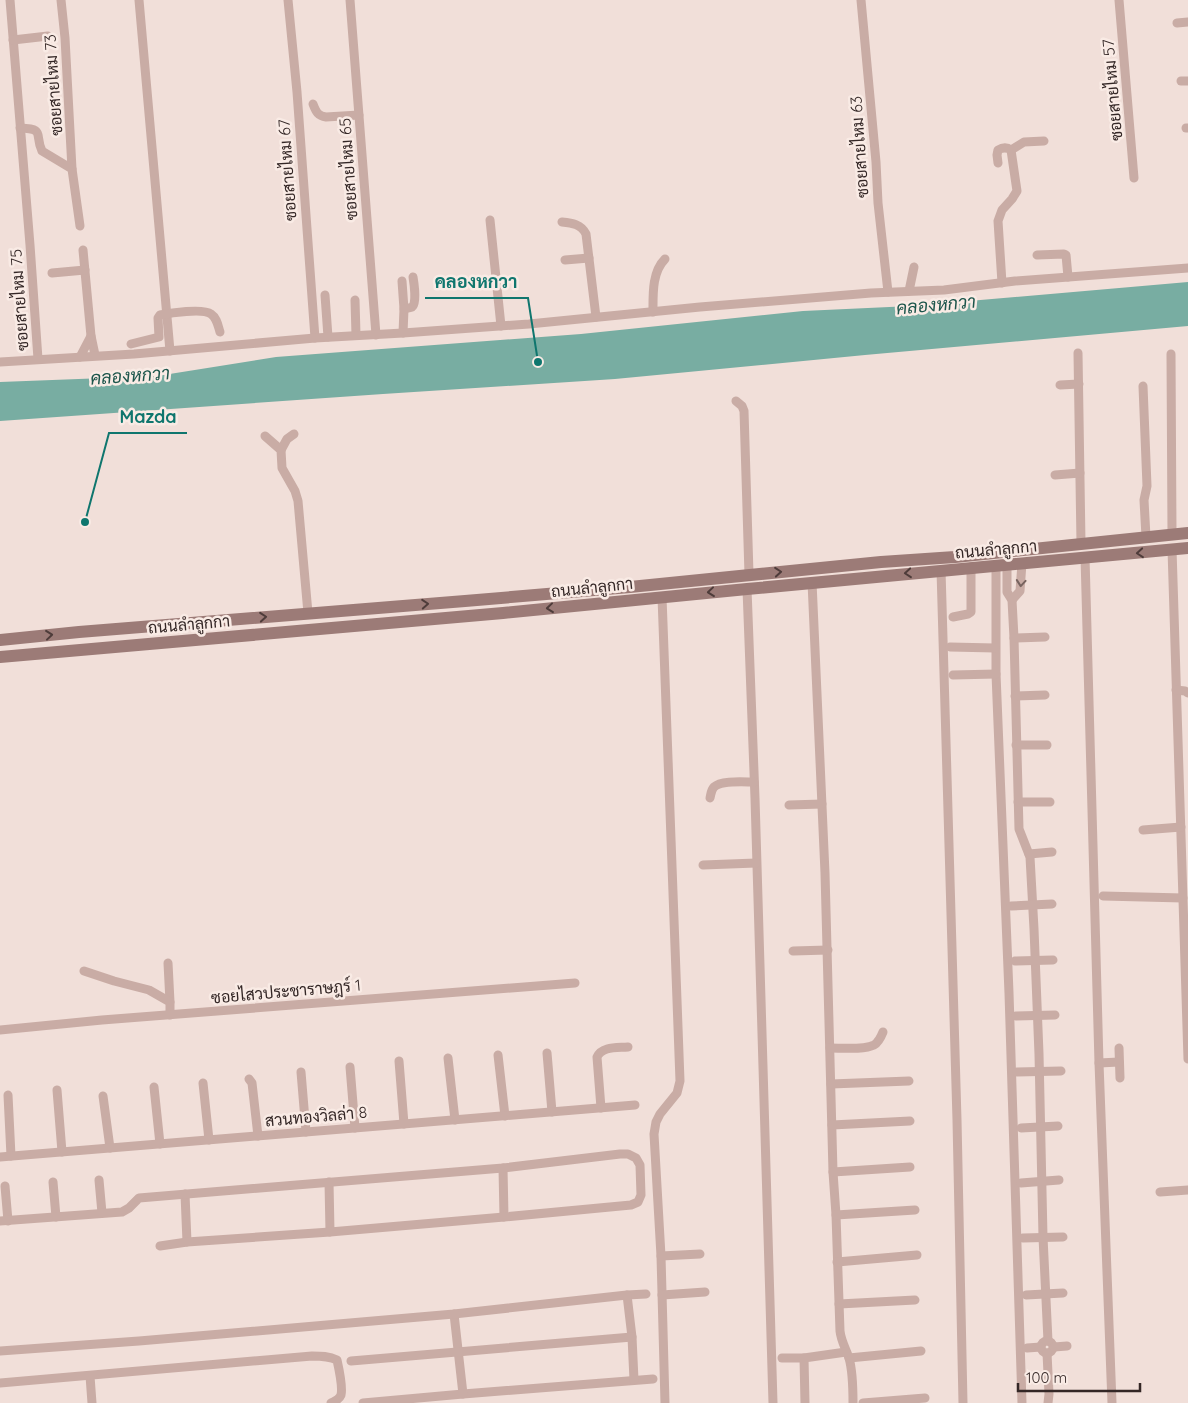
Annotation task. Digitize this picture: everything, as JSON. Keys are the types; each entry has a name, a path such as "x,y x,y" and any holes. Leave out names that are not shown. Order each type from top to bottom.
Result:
{"main road":[{"name":"ถนนลำลูกกา","path":"0,640 955,557 1188,533"},
{"name":"ถนนลำลูกกา","path":"0,657 494,614 747,588 1188,548"}],"street":[{"name":"ซอยสายไหม 75","path":"10,0 38,359"},
{"name":"ซอยสายไหม 73","path":"61,0 65,38 72,169 80,226"},
{"path":"139,0 170,351"},
{"name":"ซอยสายไหม 67","path":"288,0 315,338"},
{"name":"ซอยสายไหม 65","path":"350,0 376,335"},
{"name":"ซอยสายไหม 63","path":"861,0 878,202 888,292"},
{"name":"ซอยสายไหม 57","path":"1119,0 1134,178"},
{"path":"1177,23 1188,22"},
{"path":"13,40 48,36"},
{"path":"313,104 316,112 321,116 359,115"},
{"path":"20,128 32,128 36,131 39,135 42,152 72,169"},
{"path":"1011,150 1024,142 1044,141"},
{"path":"998,163 998,150 1008,148 1011,150"},
{"path":"1002,283 998,222 1002,210 1017,191 1011,150"},
{"path":"490,220 501,326"},
{"path":"562,222 575,223 585,230 596,317"},
{"path":"83,250 90,336 95,355"},
{"path":"1037,254 1066,255 1068,277"},
{"path":"565,260 589,258"},
{"path":"653,312 657,269 664,259"},
{"path":"909,292 914,267"},
{"path":"0,362 501,326 1188,268"},
{"path":"52,273 85,270"},
{"path":"404,309 414,306 414,277"},
{"path":"402,281 403,333"},
{"path":"325,295 328,337"},
{"path":"355,300 356,335"},
{"path":"131,344 159,337 158,318 166,314 205,311 212,314 220,332"},
{"path":"80,357 90,336"},
{"path":"1078,353 1081,543"},
{"path":"1171,354 1172,534"},
{"path":"1060,385 1079,384"},
{"path":"1143,386 1147,486 1144,500 1146,537"},
{"path":"736,401 742,406 744,411 749,574"},
{"path":"294,434 287,439 281,450 282,468 295,491 298,502 308,613"},
{"path":"265,436 281,450"},
{"path":"1055,475 1080,473"},
{"path":"1172,549 1188,1058"},
{"path":"1084,558 1099,1063 1112,1403"},
{"path":"1012,600 1020,591 1022,563"},
{"path":"1002,565 1007,592 1012,600 1019,829 1029,854 1033,905 1040,1071 1048,1403"},
{"path":"1002,565 995,648 1009,993 1022,1403"},
{"path":"953,616 971,612 971,567"},
{"path":"941,570 964,1403"},
{"path":"812,582 828,950 833,1172 839,1304 841,1340 851,1370 853,1403"},
{"path":"747,588 773,1403"},
{"path":"662,597 680,1081 677,1093 660,1114 655,1128 665,1403"},
{"path":"1014,638 1044,637"},
{"path":"950,647 995,648"},
{"path":"953,675 996,674"},
{"path":"1176,690 1188,692"},
{"path":"1015,696 1045,695"},
{"path":"1016,746 1047,745"},
{"path":"710,798 711,791 716,785 754,782"},
{"path":"1018,802 1050,802"},
{"path":"789,805 822,804"},
{"path":"1143,830 1181,827"},
{"path":"1029,854 1052,852"},
{"path":"703,865 756,863"},
{"path":"1103,896 1183,898"},
{"path":"1011,906 1052,904"},
{"path":"793,951 828,950"},
{"path":"1015,961 1053,960"},
{"path":"168,963 170,1016"},
{"path":"84,970 114,981 149,990 170,1002"},
{"name":"ซอยไสวประชาราษฎร์ 1","path":"0,1030 102,1020 575,983"},
{"path":"1016,1016 1056,1015"},
{"path":"830,1048 867,1047 879,1040 884,1032"},
{"path":"602,1108 596,1057 603,1049 628,1047"},
{"path":"1118,1048 1120,1078"},
{"path":"547,1053 552,1112"},
{"path":"498,1055 505,1116"},
{"path":"448,1058 455,1120"},
{"path":"399,1062 404,1124"},
{"path":"1099,1063 1118,1062"},
{"path":"350,1067 355,1128"},
{"path":"1017,1072 1060,1071"},
{"path":"301,1072 306,1132"},
{"path":"249,1079 252,1083 258,1136"},
{"path":"831,1084 909,1081"},
{"path":"203,1084 209,1140"},
{"path":"154,1087 160,1144"},
{"path":"57,1090 62,1152"},
{"path":"8,1094 11,1156"},
{"path":"103,1096 110,1148"},
{"name":"สวนทองวิลล่า 8","path":"0,1157 635,1105"},
{"path":"832,1125 910,1121"},
{"path":"1022,1128 1058,1126"},
{"path":"5,1186 4,1221 122,1212 139,1198 503,1168 620,1154 628,1154 636,1158 640,1165 641,1195 638,1202 631,1204 504,1217 187,1242 160,1246"},
{"path":"833,1172 910,1167"},
{"path":"503,1168 504,1217"},
{"path":"99,1180 102,1213"},
{"path":"1021,1182 1059,1180"},
{"path":"53,1182 56,1217"},
{"path":"329,1182 330,1232"},
{"path":"1160,1192 1188,1190"},
{"path":"185,1194 187,1242"},
{"path":"836,1215 915,1210"},
{"path":"1023,1238 1063,1236"},
{"path":"661,1256 700,1254"},
{"path":"837,1262 918,1255"},
{"path":"662,1295 705,1292"},
{"path":"1026,1295 1063,1293"},
{"path":"0,1351 454,1314 646,1294"},
{"path":"627,1295 632,1337 634,1380"},
{"path":"839,1304 914,1300"},
{"path":"454,1314 463,1394"},
{"path":"351,1361 632,1337"},
{"path":"1027,1348 1067,1346"},
{"path":"782,1358 921,1351"},
{"path":"0,1384 312,1356 330,1357 337,1360 341,1394 337,1400 331,1403"},
{"path":"804,1358 805,1403"},
{"path":"90,1376 92,1403"},
{"path":"362,1403 653,1379"},
{"path":"863,1403 925,1398"}],"water":[{"path":"1188,282 1188,326 615,379 0,421 0,382 157,376 276,357 581,334 803,311 911,306"}],"place":[{"name":"คลองหกวา","path":"538,362"},
{"name":"Mazda","path":"85,522"}]}
